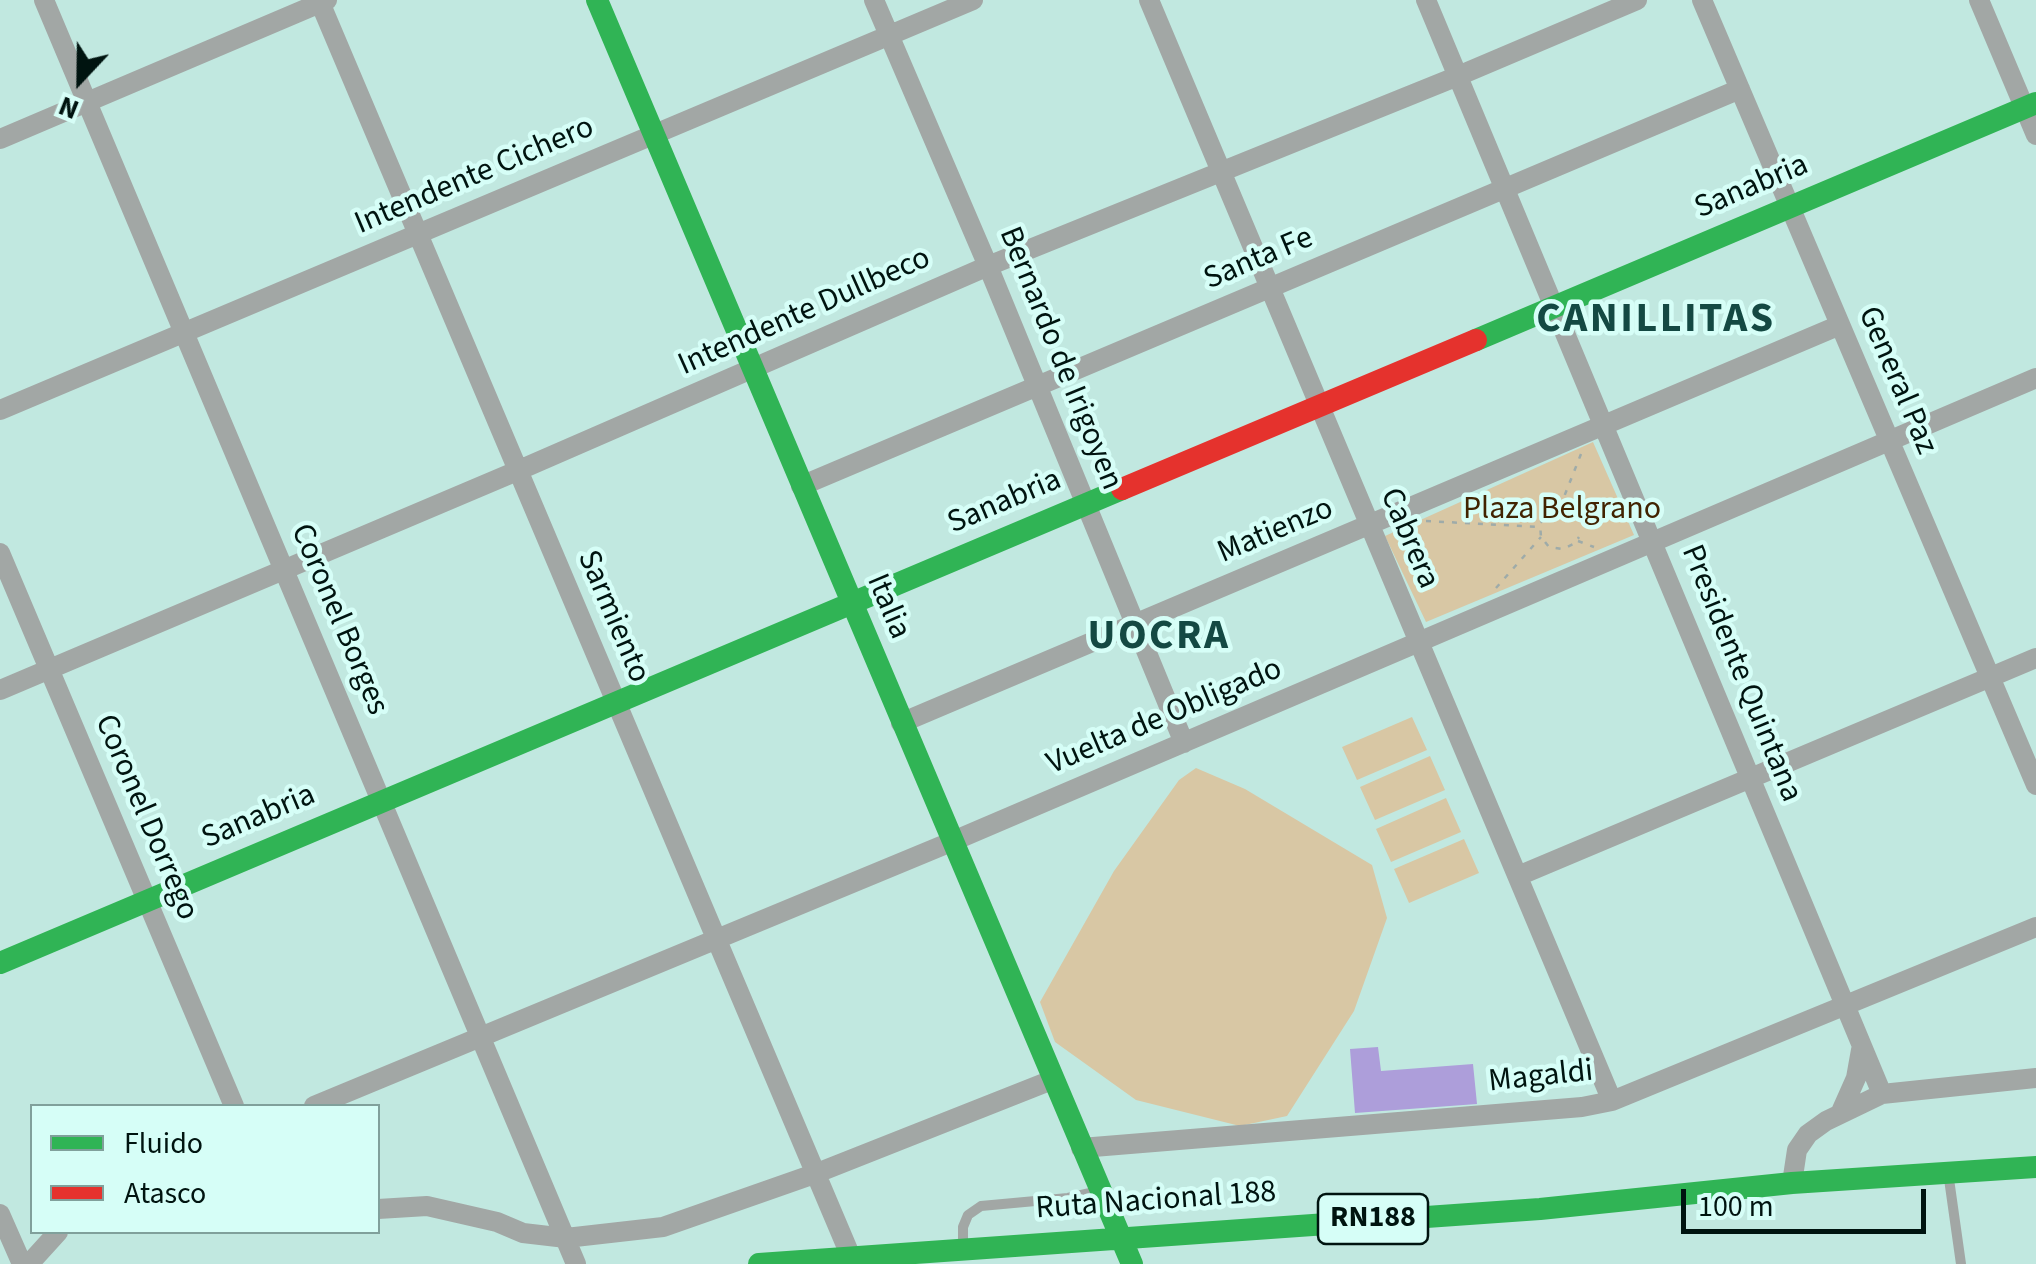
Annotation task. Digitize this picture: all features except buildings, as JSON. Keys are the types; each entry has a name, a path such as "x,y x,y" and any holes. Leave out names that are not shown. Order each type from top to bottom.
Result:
{"main road":[{"name":"Italia","path":"597,0 1132,1264"},
{"name":"Sanabria","path":"0,963 2030,106"},
{"name":"Ruta Nacional 188","path":"760,1264 1540,1209 1792,1183 2036,1168"}],"street":[{"name":"Coronel Borges","path":"44,0 576,1264"},
{"name":"Bernardo de Irigoyen","path":"874,0 1184,743"},
{"name":"Intendente Cichero","path":"0,410 973,0"},
{"name":"Cabrera","path":"1149,0 1612,1100"},
{"name":"Presidente Quintana","path":"1426,0 1554,306 1597,428 1653,543 1882,1094"},
{"name":"Intendente Dullbeco","path":"0,690 988,266 1637,0"},
{"name":"General Paz","path":"1702,0 2036,785"},
{"path":"1979,0 2030,106 2036,136"},
{"path":"0,139 322,1"},
{"name":"Sarmiento","path":"322,1 851,1257"},
{"name":"Santa Fe","path":"801,486 1740,89"},
{"name":"Matienzo","path":"901,723 1840,325"},
{"name":"Vuelta de Obligado","path":"319,1104 951,842 2036,378"},
{"name":"Coronel Dorrego","path":"0,554 233,1104"},
{"path":"1518,876 2036,658"},
{"name":"Magaldi","path":"1081,1148 1582,1107 1612,1100 2036,927"},
{"path":"1840,1114 1856,1078 1862,1047"},
{"path":"1792,1183 1798,1150 1808,1134 1882,1094 2036,1078"},
{"path":"380,1209 427,1206 497,1222 523,1233 566,1238 663,1227 817,1173 1052,1080"},
{"path":"0,1214 25,1264 56,1234"}],"lane":[{"path":"1949,1173 1961,1264"},
{"path":"963,1249 963,1227 968,1215 980,1206 1068,1198 1100,1190"}],"path":[{"path":"1559,508 1597,428"},
{"path":"1566,509 1547,513 1540,527 1541,537 1550,547 1562,550 1579,537"},
{"path":"1422,521 1540,527"},
{"path":"1490,594 1541,537"}],"green space":[{"name":"Plaza Belgrano","path":"1593,442 1634,535 1426,622 1385,536"},
{"path":"1412,717 1427,750 1357,780 1342,747"},
{"path":"1430,756 1445,790 1375,820 1360,787"},
{"path":"1196,768 1245,789 1372,865 1387,918 1354,1011 1287,1116 1240,1126 1136,1100 1055,1042 1040,1002 1114,871 1179,780"},
{"path":"1446,798 1461,832 1391,862 1376,829"},
{"path":"1464,839 1479,873 1409,903 1394,869"}],"shaded area":[{"path":"1378,1047 1381,1071 1473,1064 1477,1104 1355,1113 1350,1049"}],"traffic: fast":[{"path":"597,0 1132,1264"},
{"path":"1476,340 2036,103"},
{"path":"0,963 1122,489"},
{"path":"759,1264 1540,1209 1792,1183 2036,1167"}],"traffic: jam":[{"path":"1122,489 1476,340"}],"district":[{"name":"CANILLITAS","path":"1656,322"},
{"name":"UOCRA","path":"1159,639"}]}
